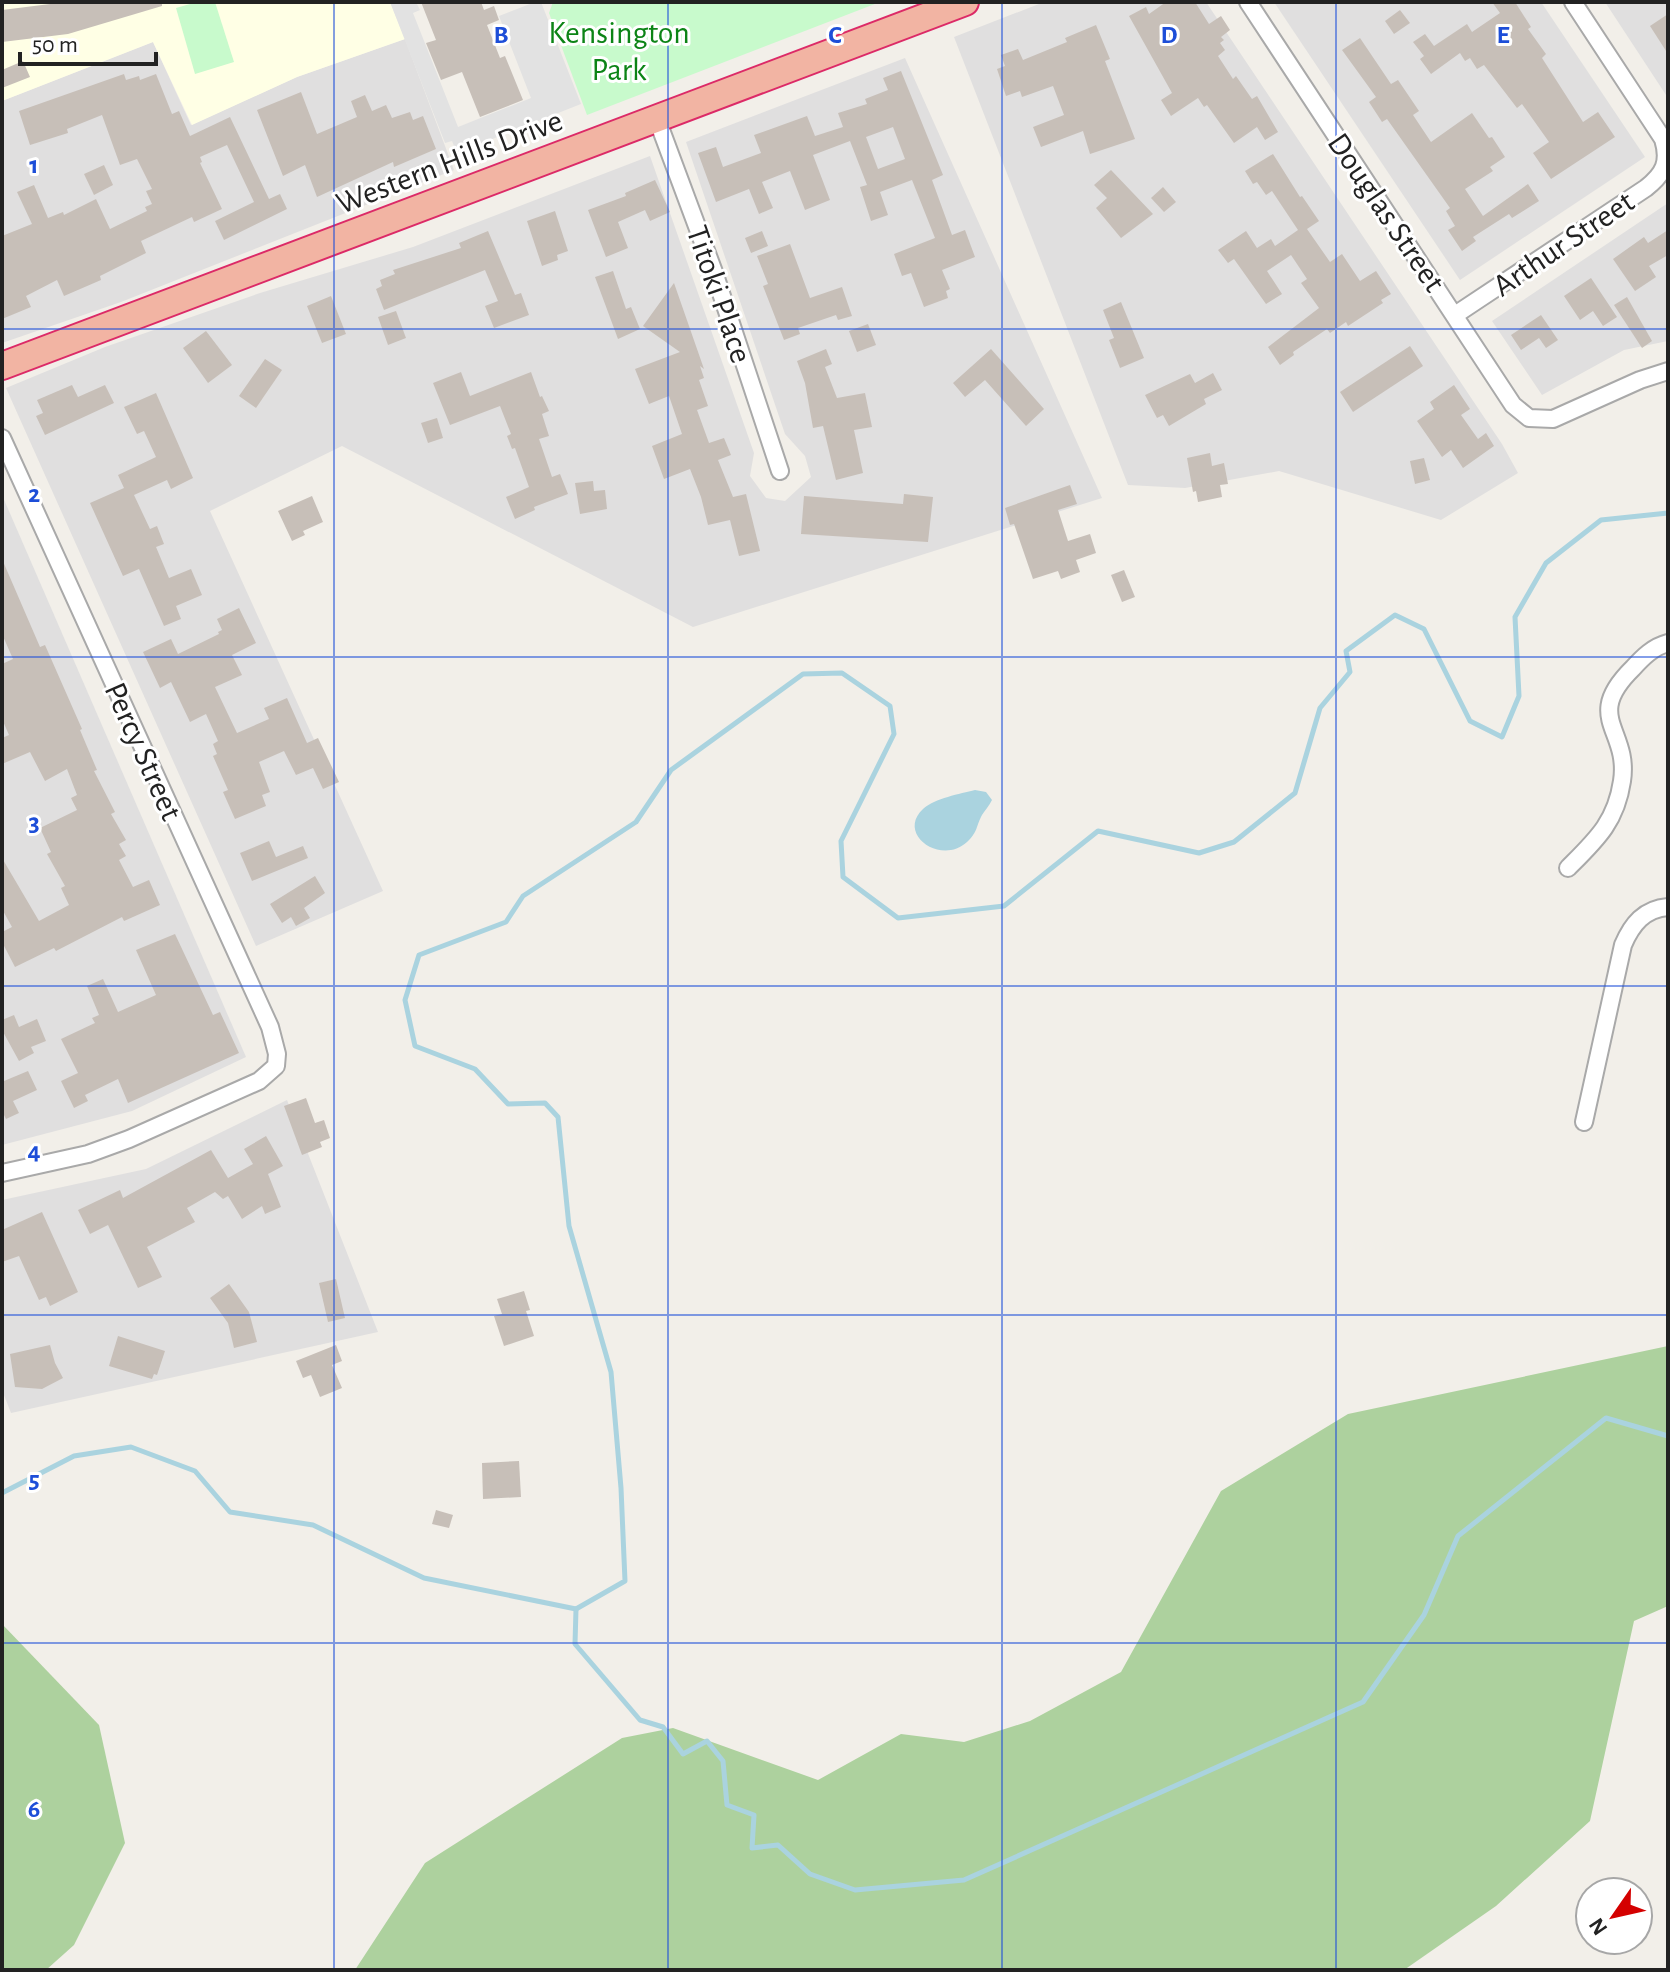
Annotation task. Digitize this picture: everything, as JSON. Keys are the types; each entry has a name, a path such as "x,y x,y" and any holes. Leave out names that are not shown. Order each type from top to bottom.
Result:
{"highway":[{"name":"Western Hills Drive","path":"2,366 965,2"}],"street":[{"name":"Douglas Street","path":"1248,2 1513,405 1529,418 1553,419 1640,380 1668,371"},
{"path":"1573,2 1663,139 1667,166"},
{"name":"Titoki Place","path":"657,119 714,272 780,471"},
{"name":"Arthur Street","path":"1455,315 1646,188 1667,166"},
{"name":"Percy Street","path":"2,438 270,1027 277,1054 276,1066 270,1074 246,1088 129,1139 88,1154 2,1173"},
{"path":"1568,868 1602,835 1618,800 1623,779 1622,758 1608,715 1612,693 1651,651 1668,643"},
{"path":"1584,1122 1623,945 1631,926 1646,913 1668,907"}],"shaded area":[{"path":"2,2 390,2 405,39 297,77 192,125 153,42 2,101"},
{"path":"390,2 416,2 420,10 413,13 458,127 531,98 499,16 535,2 541,2 581,104 457,153 452,141 445,143"},
{"path":"1044,2 1206,2 1502,444 1518,473 1441,520 1279,471 1185,488 1128,485 954,37"},
{"path":"1274,2 1541,2 1645,157 1460,280"},
{"path":"1605,2 1668,2 1668,98"},
{"path":"405,39 454,170 121,302 2,343 2,101 153,42 191,125 297,77"},
{"path":"905,58 1102,498 693,627 342,446 210,511 383,891 256,946 6,388 105,347 260,293 413,247 650,156 754,453 750,476 766,498 785,501 811,477 805,456 785,434 686,142"},
{"path":"1668,203 1668,341 1624,350 1542,395 1492,321"},
{"path":"2,495 246,1057 132,1111 2,1145"},
{"path":"287,1100 378,1332 11,1413 2,1390 2,1200 146,1169"}],"green space":[{"path":"197,2 215,2 234,62 195,74 176,8"},
{"name":"Kensington Park","path":"553,2 880,2 587,115 549,13"},
{"path":"1668,1346 1668,1606 1634,1621 1590,1821 1496,1906 1404,1970 355,1970 425,1863 622,1738 673,1728 818,1780 901,1734 964,1742 1030,1721 1121,1672 1221,1491 1348,1414"},
{"path":"2,1624 99,1725 125,1843 74,1945 46,1970 2,1970"}],"water":[{"path":"975,790 986,792 992,800 967,842 957,848 935,849 918,837 916,819 923,809 941,799"}],"building":[{"path":"66,2 162,2 162,6 68,34 2,42 2,10"},
{"path":"421,2 481,2 484,10 494,6 499,20 487,25 500,58 505,56 523,100 480,117 462,72 441,80 426,43 436,40"},
{"path":"1166,2 1195,2 1209,24 1221,16 1230,30 1221,37 1224,40 1220,43 1225,50 1218,56 1233,79 1236,76 1252,99 1257,96 1278,132 1265,140 1257,127 1234,143 1207,105 1204,107 1198,98 1171,116 1161,100 1172,93 1129,16 1146,7 1149,14"},
{"path":"1492,2 1515,2 1531,27 1528,29 1546,54 1542,58 1583,122 1598,112 1615,137 1551,179 1533,153 1549,142 1522,104 1517,108 1484,65 1477,69 1470,58 1465,61 1460,53 1431,74 1420,59 1424,56 1413,42 1425,34 1434,46 1467,24 1472,32 1500,13"},
{"path":"1400,10 1410,23 1394,34 1385,21"},
{"path":"1668,14 1668,54 1650,26"},
{"path":"1096,25 1110,59 1105,61 1135,139 1090,154 1083,131 1041,147 1033,127 1064,115 1053,86 1022,97 1020,91 1006,96 997,69 1005,66 1001,55 1018,49 1023,60 1067,42 1065,38"},
{"path":"1360,38 1391,84 1398,80 1419,111 1413,115 1431,142 1472,113 1489,138 1492,137 1505,157 1490,167 1493,171 1465,189 1483,216 1528,184 1539,201 1512,218 1509,214 1473,237 1476,241 1462,251 1448,230 1455,226 1446,211 1450,208 1387,119 1382,122 1369,102 1376,97 1342,50"},
{"path":"23,61 30,77 2,88 2,70"},
{"path":"901,71 943,175 932,180 952,235 965,230 975,257 942,270 950,289 946,291 948,298 924,307 911,273 902,276 894,254 935,238 912,180 880,192 888,215 871,221 860,187 867,185 850,141 813,155 830,200 805,210 790,171 762,182 773,208 759,214 749,189 716,202 698,153 716,147 723,167 761,153 754,135 807,116 815,136 843,127 838,113 867,104 865,99 888,90 883,78","holes":["893,127 905,159 878,169 866,137"]},
{"path":"124,74 126,80 139,76 140,80 156,74 172,114 179,111 190,136 230,117 269,199 280,194 287,209 224,240 215,221 254,202 227,145 200,157 222,209 194,222 192,217 141,241 146,253 100,276 101,280 64,296 57,280 26,296 31,307 2,319 2,236 32,224 17,192 34,185 48,218 63,212 64,215 96,199 110,229 147,211 145,207 152,204 146,191 152,189 137,159 120,165 102,115 67,129 68,133 30,145 19,111"},
{"path":"301,92 317,134 357,117 351,101 365,95 372,111 386,105 392,118 410,112 413,120 423,116 436,149 394,167 393,162 317,197 305,165 283,176 257,110"},
{"path":"1273,154 1319,221 1307,229 1330,262 1342,254 1360,281 1376,271 1391,294 1381,300 1383,303 1348,326 1346,322 1330,333 1327,329 1293,352 1294,355 1280,365 1268,347 1319,308 1301,283 1307,279 1291,255 1267,271 1282,294 1266,304 1234,259 1228,263 1218,250 1246,231 1257,248 1271,239 1275,246 1298,230 1272,191 1266,195 1257,182 1253,184 1245,171"},
{"path":"104,165 113,185 94,195 84,174"},
{"path":"1111,170 1153,214 1121,238 1096,208 1107,198 1094,185"},
{"path":"655,180 670,212 650,221 645,210 618,222 628,248 606,257 588,210 626,196 625,193"},
{"path":"1163,187 1176,202 1164,212 1151,198"},
{"path":"555,211 568,251 557,255 558,260 542,266 527,221"},
{"path":"1668,230 1668,255 1649,266 1656,277 1635,291 1613,259 1644,237 1648,243"},
{"path":"488,231 515,295 521,293 529,315 494,328 485,306 498,301 485,270 384,310 376,289 382,286 380,280 395,274 393,270 461,248 459,243"},
{"path":"762,231 768,246 751,253 745,238"},
{"path":"790,244 810,298 842,287 852,316 838,320 836,315 798,328 800,334 784,340 763,286 768,284 757,256"},
{"path":"613,271 626,309 631,307 640,329 618,339 595,277"},
{"path":"1591,278 1617,317 1603,326 1593,311 1580,320 1564,296"},
{"path":"674,283 704,369 700,366 704,378 699,380 708,406 697,410 709,443 724,438 731,455 718,460 733,497 746,494 760,551 739,556 730,520 708,525 690,469 664,479 652,446 682,434 669,396 649,404 635,369 680,352 643,326"},
{"path":"331,296 346,334 322,343 307,306"},
{"path":"1627,297 1652,341 1642,348 1614,305"},
{"path":"1121,302 1144,358 1120,368 1109,340 1114,338 1103,310"},
{"path":"396,311 406,338 388,345 378,317"},
{"path":"1541,315 1558,340 1546,348 1539,338 1521,350 1511,335"},
{"path":"868,324 876,345 857,352 849,331"},
{"path":"206,331 232,365 208,383 183,348"},
{"path":"1410,346 1423,366 1353,412 1340,392"},
{"path":"826,349 832,364 825,367 837,398 865,393 872,427 854,430 863,473 836,480 823,426 813,428 805,383 797,361"},
{"path":"991,349 1044,409 1026,426 985,380 965,397 953,383"},
{"path":"265,359 282,370 256,408 239,396"},
{"path":"461,372 470,396 531,372 549,411 542,414 549,436 539,439 552,477 560,474 568,494 534,507 535,510 515,519 506,497 529,487 515,448 512,449 507,436 511,434 500,406 450,425 433,383"},
{"path":"1213,373 1222,390 1204,399 1206,404 1169,426 1163,415 1157,418 1145,395 1190,374 1195,383"},
{"path":"72,385 78,397 105,385 114,403 45,435 36,416 43,413 37,400"},
{"path":"1454,385 1470,409 1461,415 1478,439 1486,433 1494,446 1463,468 1451,450 1442,457 1417,421 1434,409 1430,402"},
{"path":"156,393 193,478 171,489 167,480 134,495 150,529 157,526 164,544 156,547 169,578 191,569 202,595 176,606 181,619 164,626 139,569 123,576 90,503 124,488 118,475 156,457 144,431 137,434 124,407"},
{"path":"437,418 443,438 428,443 421,423"},
{"path":"1210,453 1212,466 1224,463 1228,484 1220,485 1222,497 1198,502 1196,491 1193,492 1187,458"},
{"path":"1424,458 1430,480 1415,484 1410,461"},
{"path":"593,481 594,491 605,490 607,509 580,514 575,483"},
{"path":"1070,485 1077,504 1058,510 1068,541 1090,534 1096,553 1076,560 1080,572 1061,579 1058,571 1033,579 1014,524 1010,525 1005,508"},
{"path":"904,494 933,497 928,542 801,534 804,496 903,504"},
{"path":"312,496 323,522 303,531 305,535 292,541 278,511"},
{"path":"2,559 40,647 45,645 82,729 97,770 94,771 115,812 111,814 126,840 119,844 126,856 119,860 133,887 149,880 160,905 124,921 122,917 56,951 54,948 15,967 2,942 2,932 12,927 2,909 2,858 39,921 69,905 61,888 65,886 47,854 51,852 40,828 77,810 71,798 77,795 67,769 45,781 30,752 2,764 2,738 9,735 2,719 2,664 13,659 2,634"},
{"path":"1124,570 1135,597 1122,602 1111,575"},
{"path":"239,608 256,643 232,655 242,675 215,687 237,733 269,719 264,708 287,698 307,743 318,738 339,782 323,789 313,768 296,775 284,751 259,762 270,792 262,795 266,806 235,819 223,792 228,790 213,756 217,754 213,744 218,741 206,714 190,722 171,682 160,688 143,652 171,639 178,654 219,634 222,630 217,619"},
{"path":"269,841 276,857 303,846 308,858 252,881 240,853"},
{"path":"315,876 325,893 304,908 310,918 296,926 291,917 282,923 270,904"},
{"path":"175,934 213,1015 220,1012 239,1053 128,1103 118,1079 85,1095 88,1101 74,1108 61,1081 78,1073 61,1039 95,1023 92,1018 99,1015 87,986 103,979 118,1012 156,995 136,950"},
{"path":"14,1015 19,1027 37,1019 46,1041 31,1047 34,1053 19,1061 2,1030 2,1020"},
{"path":"28,1071 37,1090 13,1101 19,1113 6,1119 2,1111 2,1076 4,1081"},
{"path":"306,1098 315,1123 324,1120 330,1138 320,1142 322,1147 302,1155 284,1106"},
{"path":"266,1136 283,1166 268,1174 281,1207 265,1214 262,1206 242,1219 228,1196 223,1199 215,1192 187,1208 195,1222 147,1247 162,1277 138,1288 108,1225 90,1234 78,1210 120,1190 123,1198 211,1150 228,1178 253,1164 244,1149"},
{"path":"42,1212 78,1292 50,1306 46,1297 39,1300 19,1256 2,1262 2,1230"},
{"path":"336,1279 345,1318 328,1322 319,1283"},
{"path":"229,1284 249,1312 257,1342 234,1348 228,1323 210,1298"},
{"path":"524,1291 534,1336 504,1346 494,1316 502,1314 497,1299"},
{"path":"118,1336 165,1351 157,1375 154,1374 152,1379 109,1366"},
{"path":"50,1345 63,1378 42,1389 15,1387 10,1354"},
{"path":"336,1345 342,1361 332,1365 342,1388 320,1397 311,1375 303,1378 296,1361"},
{"path":"519,1461 521,1497 483,1499 482,1463"},
{"path":"436,1510 453,1515 449,1528 432,1524"}],"waterway":[{"path":"2,1493 74,1456 131,1447 195,1471 230,1512 313,1525 424,1578 576,1609 625,1581 611,1372 569,1226 558,1117 545,1103 508,1104 475,1069 415,1046 405,1000 419,955 506,922 523,896 636,822 671,770 803,674 842,673 890,706 894,734 841,841 843,877 898,918 1004,906 1098,831 1199,853 1234,842 1295,793 1320,708 1350,672 1346,651 1395,615 1424,629 1470,721 1502,737 1519,696 1515,617 1546,563 1601,520 1668,513"},
{"path":"576,1609 575,1644 640,1720 663,1727 683,1754 707,1741 723,1761 727,1805 754,1815 752,1848 778,1845 810,1874 855,1890 964,1880 1363,1702 1424,1615 1458,1536 1606,1418 1668,1436"}]}
